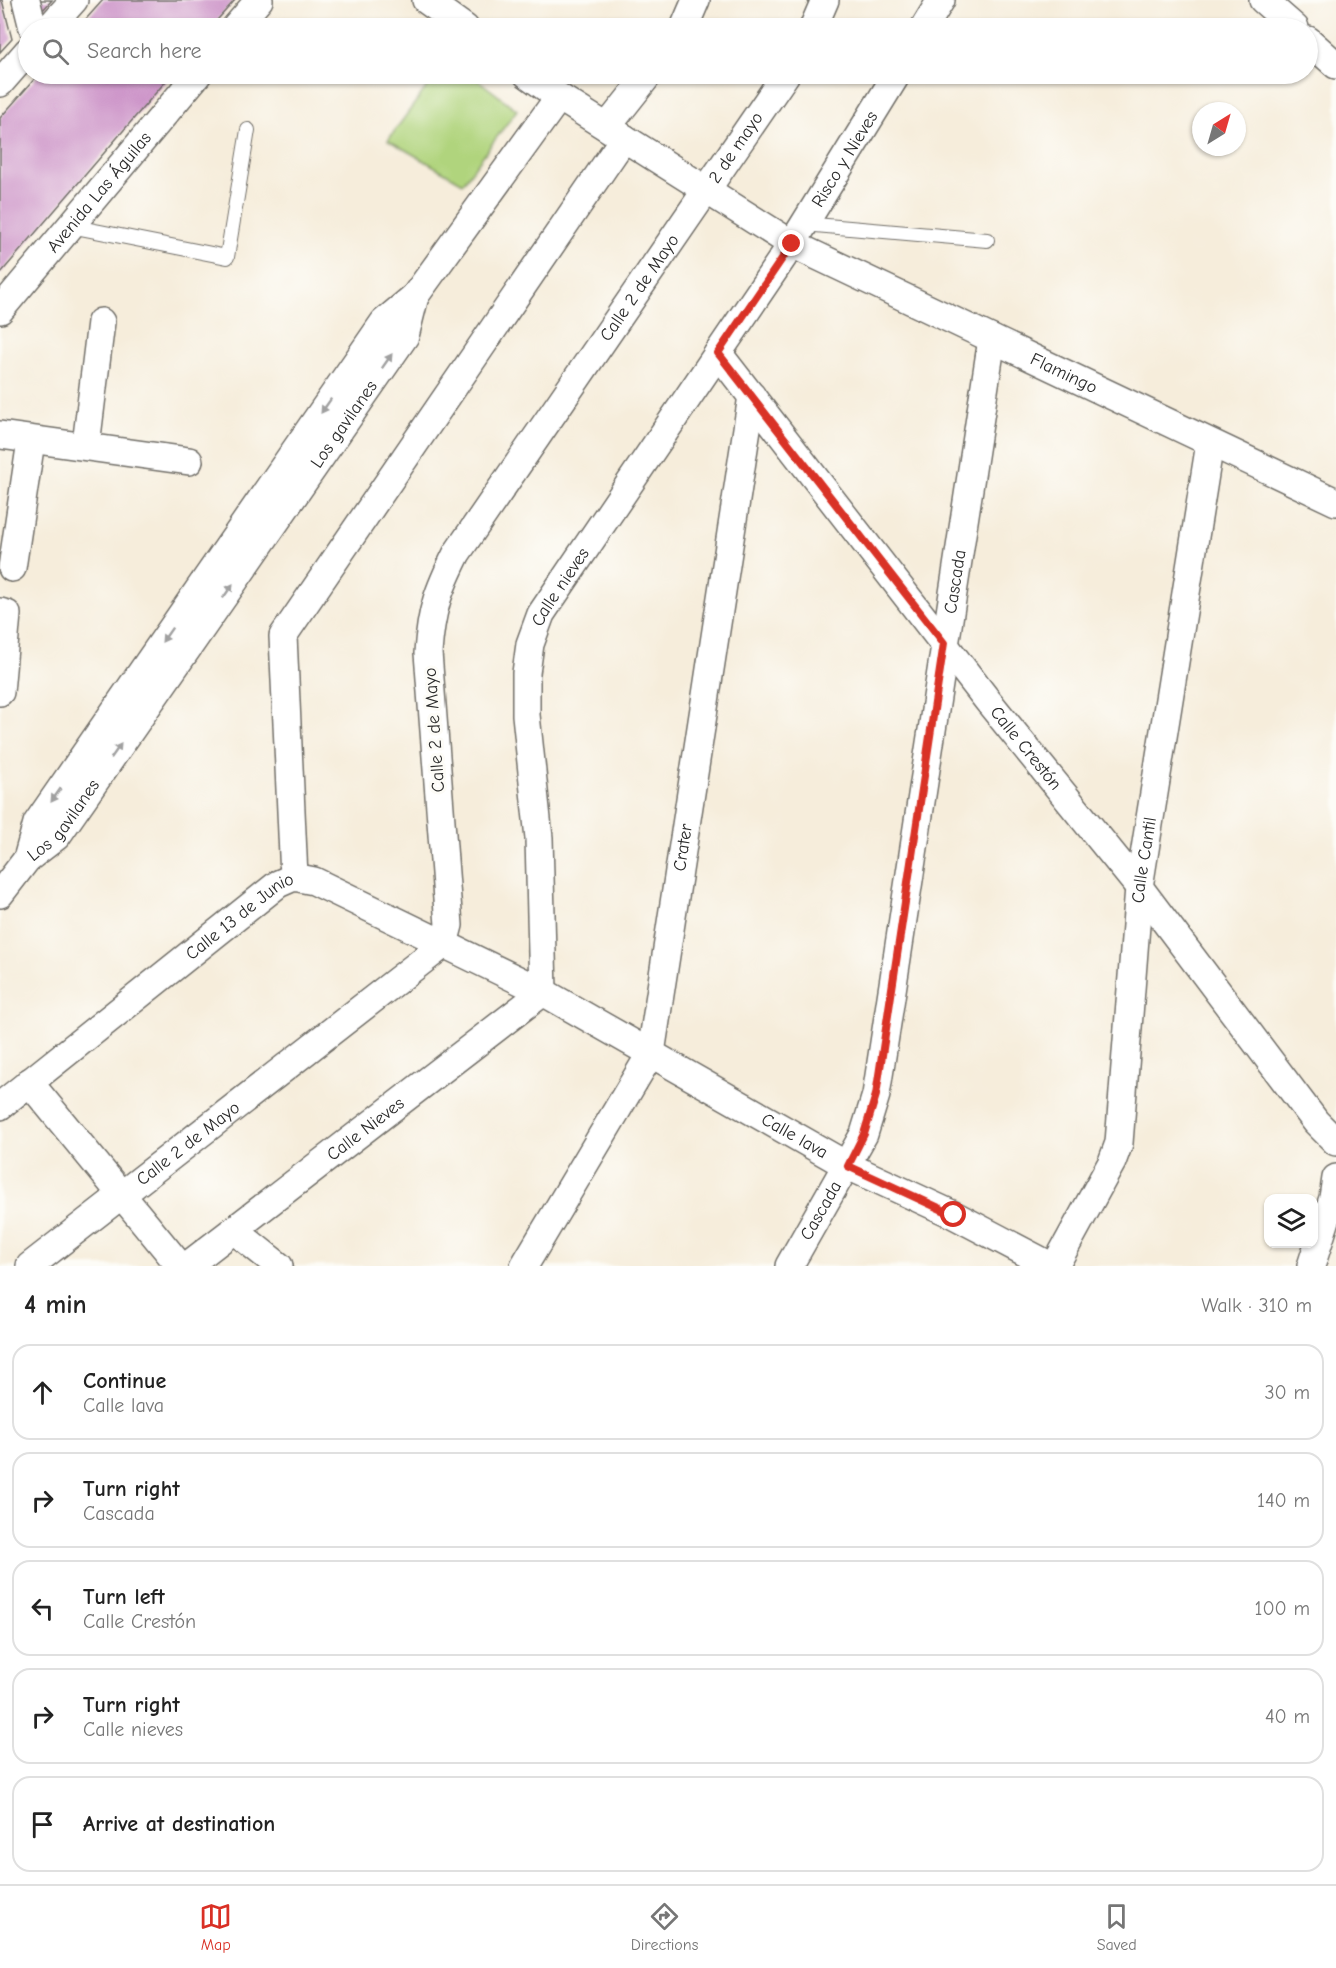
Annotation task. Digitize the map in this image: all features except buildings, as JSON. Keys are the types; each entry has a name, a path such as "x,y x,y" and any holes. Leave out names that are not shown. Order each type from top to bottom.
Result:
{"street":[{"path":"26,0 30,18"},
{"path":"58,18 74,0"},
{"path":"244,18 259,0"},
{"path":"426,0 451,18"},
{"path":"688,18 696,0"},
{"path":"817,18 825,0"},
{"path":"930,18 941,0"},
{"path":"1263,0 1284,18"},
{"path":"1318,49 1336,65"},
{"path":"0,83 18,62"},
{"name":"Avenida Las Águilas","path":"0,310 190,84"},
{"name":"Flamingo","path":"541,84 706,190 798,234 992,339 1336,502"},
{"path":"294,877 283,636 616,133 643,84"},
{"name":"2 de mayo","path":"706,190 779,84"},
{"name":"Risco y Nieves","path":"798,234 891,84"},
{"name":"Los gavilanes","path":"0,894 27,860 57,836 270,509 384,322 415,296 559,97"},
{"name":"Calle 2 de Mayo","path":"30,1266 444,944 449,925 428,653 430,619 437,594 457,552 706,190"},
{"name":"Calle nieves","path":"543,992 539,838 526,715 526,674 530,644 541,614 798,234"},
{"path":"86,445 101,322"},
{"name":"Cascada","path":"789,1266 848,1166 864,1134 876,1095 992,339"},
{"name":"Calle Crestón","path":"718,353 944,643 1139,887 1316,1122 1336,1142"},
{"name":"Crater","path":"524,1266 651,1053 752,396"},
{"path":"0,435 31,441 86,445 189,460"},
{"path":"12,568 31,441"},
{"name":"Calle Cantil","path":"1055,1266 1112,1162 1119,1143 1139,887 1210,443"},
{"path":"0,612 7,614 0,692"},
{"name":"Calle 13 de Junio","path":"0,1106 278,884 294,877 314,881 543,992"},
{"name":"Calle lava","path":"543,992 848,1166 954,1215 1051,1266"},
{"name":"Calle Nieves","path":"187,1266 543,992"},
{"name":"Calle 2 de Mayo","path":"29,1082 180,1266"},
{"path":"1311,1266 1328,1219 1336,1178"},
{"path":"235,1231 279,1266"}],"lane":[{"path":"70,226 227,257 248,130"},
{"path":"798,234 987,240"}],"green space":[{"path":"429,84 483,84 517,110 463,183 388,140"}],"route":[{"path":"792,244 718,353 944,643 876,1095 864,1134 848,1166 954,1215"}]}
